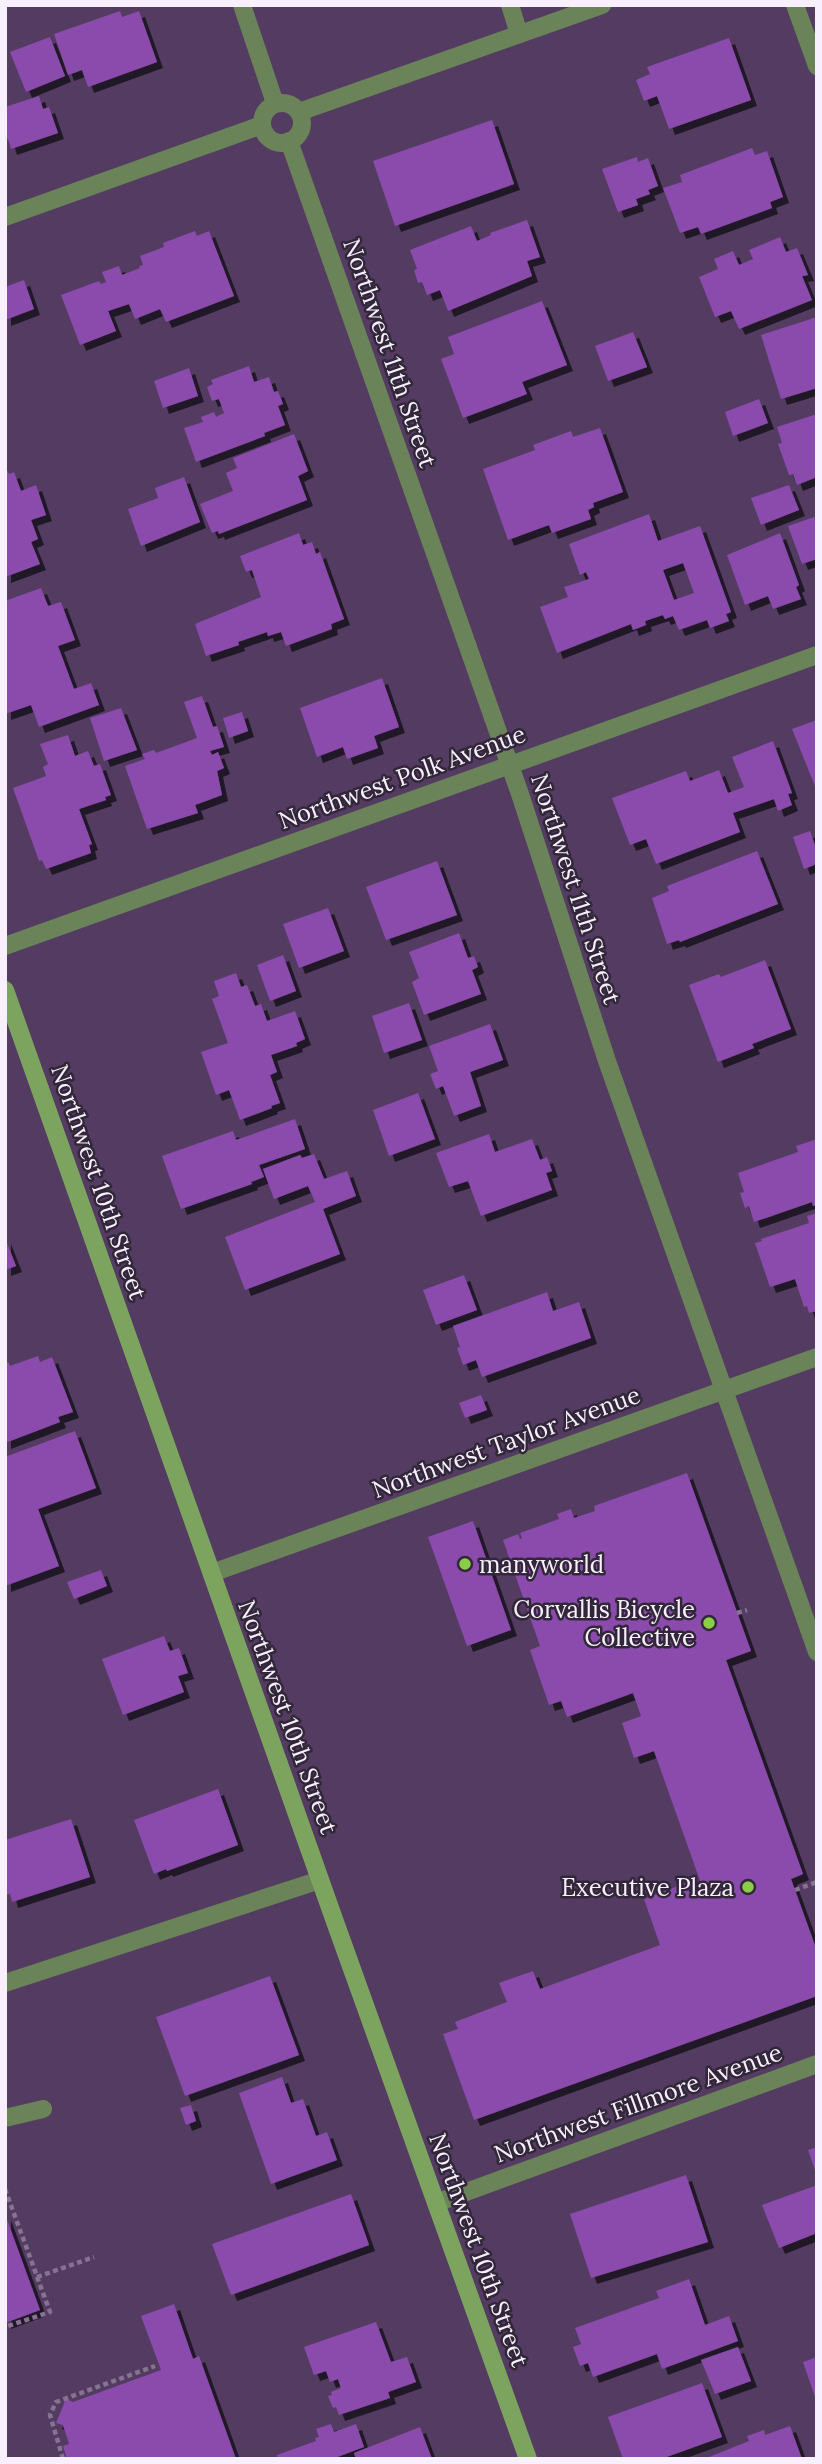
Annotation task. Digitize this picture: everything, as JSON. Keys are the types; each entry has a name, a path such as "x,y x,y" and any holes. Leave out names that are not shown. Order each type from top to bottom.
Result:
{"street":[{"path":"242,5 275,103"},
{"path":"510,5 519,34"},
{"path":"299,111 602,5"},
{"path":"795,5 817,66"},
{"path":"275,103 289,103 299,111 301,131 289,141 283,143 267,136 262,125 265,112 275,103"},
{"path":"5,217 262,125"},
{"name":"Northwest 11th Street","path":"289,141 508,764 611,1073 817,1652"},
{"name":"Northwest Polk Avenue","path":"5,946 817,655"},
{"name":"Northwest 10th Street","path":"5,990 528,2459"},
{"name":"Northwest Taylor Avenue","path":"212,1573 817,1357"},
{"path":"5,1983 320,1880"},
{"name":"Northwest Fillmore Avenue","path":"436,2203 817,2064"},
{"path":"5,2118 44,2109"}],"path":[{"path":"737,1613 747,1610"},
{"path":"795,1890 817,1882"},
{"path":"5,2189 50,2312 5,2327"},
{"path":"37,2277 94,2257"},
{"path":"64,2459 50,2414 56,2402 155,2366"}],"building":[{"path":"120,11 122,17 139,11 157,62 88,87 82,70 68,75 54,34"},
{"path":"50,37 65,76 26,92 10,52"},
{"path":"729,38 751,100 669,129 657,96 644,101 636,80 650,74 647,67"},
{"path":"39,96 43,109 49,107 58,133 11,149 8,139 5,140 5,107"},
{"path":"492,120 514,184 395,226 373,161"},
{"path":"752,148 755,155 767,151 783,197 770,202 772,208 701,234 698,227 680,233 663,188 682,182 680,175"},
{"path":"637,157 638,162 648,158 658,186 648,190 650,194 636,199 638,205 618,212 602,169"},
{"path":"527,220 540,257 527,261 532,276 448,311 440,290 427,295 422,282 418,283 414,270 417,269 410,250 471,226 477,241 491,235 490,233"},
{"path":"195,231 197,236 209,231 234,296 166,322 160,309 135,319 129,304 108,311 116,331 80,345 61,295 99,281 101,284 106,282 102,272 119,266 122,275 140,268 139,266 143,265 140,256 164,247 163,243"},
{"path":"780,237 786,252 797,248 808,275 802,276 812,300 739,329 731,311 715,317 699,277 718,269 714,259 733,251 739,265 753,259 749,250"},
{"path":"24,280 34,309 5,320 5,287"},
{"path":"542,301 567,365 522,382 527,394 463,418 441,359 454,354 448,337"},
{"path":"817,317 817,388 781,399 761,335"},
{"path":"633,332 647,367 608,381 595,346"},
{"path":"249,366 254,382 269,377 274,392 278,391 283,404 278,406 285,425 264,433 265,436 196,462 184,428 203,422 201,417 214,412 216,417 224,413 219,399 212,401 207,387 213,384 211,380"},
{"path":"189,368 198,396 163,408 154,381"},
{"path":"759,399 768,423 733,436 725,412"},
{"path":"817,414 817,477 797,485 793,474 789,475 778,444 782,443 777,427"},
{"path":"600,428 623,492 593,503 594,507 588,510 591,519 552,533 549,525 508,540 483,469 535,450 533,445 571,431 573,437"},
{"path":"294,434 308,471 298,476 307,500 219,534 218,531 212,533 200,504 233,491 226,473 237,468 233,458"},
{"path":"5,466 9,474 14,472 21,491 36,485 46,515 31,520 38,539 31,542 40,564 5,577"},
{"path":"184,477 200,522 141,546 128,509 158,498 155,488"},
{"path":"789,485 799,510 761,525 751,498"},
{"path":"649,514 658,541 700,526 731,612 726,614 729,621 710,628 707,620 679,630 673,616 665,619 663,615 645,621 646,625 633,630 631,624 557,653 540,607 568,597 564,587 589,579 586,572 580,575 569,544","holes":["683,563 694,593 674,600 663,570"]},
{"path":"817,516 817,559 802,564 788,526"},
{"path":"299,533 303,545 312,542 316,554 320,552 344,619 331,624 332,629 286,646 281,632 268,636 267,632 206,656 195,624 261,597 252,570 246,572 240,556"},
{"path":"780,533 799,585 796,587 801,599 773,609 768,596 745,605 727,555"},
{"path":"41,588 48,606 61,602 75,640 58,646 74,689 91,683 99,705 39,727 31,705 5,714 5,601"},
{"path":"382,678 399,727 374,736 378,748 347,759 343,747 317,757 300,708"},
{"path":"202,696 213,727 217,726 224,747 210,751 212,755 218,752 224,768 217,771 222,795 195,805 198,813 147,829 125,766 145,759 142,754 154,750 156,753 197,738 184,702"},
{"path":"121,708 137,750 104,761 90,718"},
{"path":"242,712 248,731 229,738 223,718"},
{"path":"817,720 817,791 792,729"},
{"path":"68,735 75,756 88,751 94,766 100,764 111,795 105,797 106,800 79,809 92,844 89,845 91,853 46,869 42,860 39,861 13,788 46,776 43,767 48,764 40,744"},
{"path":"773,741 792,793 788,794 792,805 778,811 774,799 733,813 740,832 656,864 646,839 630,845 612,798 686,771 690,781 719,770 728,793 744,787 732,757"},
{"path":"810,831 817,851 817,864 804,869 793,837"},
{"path":"757,851 778,904 680,942 679,940 667,944 652,898 669,891 667,886"},
{"path":"437,861 457,915 386,940 366,887"},
{"path":"328,908 344,951 299,968 283,924"},
{"path":"459,933 468,958 474,956 478,967 472,970 481,994 424,1015 412,982 419,978 409,952"},
{"path":"283,955 296,991 270,1001 257,965"},
{"path":"765,960 791,1029 752,1044 754,1048 718,1062 689,985 719,974 721,977"},
{"path":"236,973 241,987 247,985 255,1006 261,1004 267,1021 295,1011 305,1039 296,1043 297,1046 271,1055 277,1072 270,1075 280,1103 240,1120 229,1090 216,1095 201,1052 228,1043 212,999 219,996 214,981"},
{"path":"409,1003 422,1040 384,1053 372,1016"},
{"path":"490,1024 503,1060 470,1072 481,1106 454,1116 443,1086 436,1089 430,1074 438,1071 429,1046"},
{"path":"418,1093 435,1139 389,1156 373,1110"},
{"path":"295,1119 305,1149 259,1165 264,1177 251,1182 252,1184 181,1209 162,1156 233,1131 236,1140"},
{"path":"489,1134 495,1152 532,1139 540,1160 547,1157 552,1171 546,1173 552,1190 481,1216 468,1181 449,1187 436,1153"},
{"path":"817,1139 817,1205 813,1206 812,1202 754,1222 749,1206 745,1208 740,1193 744,1192 738,1173 798,1152 796,1146"},
{"path":"314,1154 324,1179 347,1171 356,1196 323,1209 340,1254 245,1290 225,1237 315,1202 308,1186 274,1199 263,1169 300,1155 302,1158"},
{"path":"817,1213 817,1311 809,1313 807,1306 804,1307 795,1279 770,1287 755,1243 809,1223 807,1216"},
{"path":"5,1238 16,1266 5,1270"},
{"path":"464,1275 477,1310 436,1325 423,1290"},
{"path":"547,1292 553,1311 579,1302 591,1338 482,1377 476,1360 463,1365 453,1326"},
{"path":"38,1356 40,1362 52,1357 73,1412 58,1417 60,1422 5,1443 5,1363 8,1362 10,1366"},
{"path":"481,1395 487,1410 465,1418 459,1403"},
{"path":"75,1431 96,1488 38,1509 59,1566 5,1586 5,1457"},
{"name":"Executive Plaza","path":"687,1473 751,1651 726,1660 803,1874 791,1879 817,1951 817,1996 474,2120 443,2034 458,2029 455,2022 507,2002 499,1983 533,1971 540,1989 660,1945 644,1899 686,1883 691,1897 704,1892 654,1751 634,1758 622,1723 641,1716 633,1693 567,1717 561,1701 549,1705 530,1650 540,1646 503,1540 518,1534 520,1539 520,1533 559,1519 557,1514 571,1509 574,1518 595,1511 594,1506"},
{"path":"473,1521 511,1630 467,1646 428,1537"},
{"path":"101,1570 107,1586 74,1599 67,1582"},
{"path":"164,1636 170,1651 179,1648 188,1673 178,1676 184,1692 123,1715 102,1659"},
{"path":"218,1789 238,1845 154,1874 134,1820"},
{"path":"71,1819 90,1877 12,1902 10,1894 5,1895 5,1840"},
{"path":"270,1976 299,2055 185,2096 156,2017"},
{"path":"282,2077 291,2103 303,2099 316,2136 327,2132 337,2160 271,2184 239,2093"},
{"path":"191,2105 196,2121 186,2125 180,2108"},
{"path":"817,2147 817,2173 816,2173 808,2150"},
{"path":"686,2175 708,2242 591,2278 570,2214"},
{"path":"817,2185 817,2233 779,2248 762,2205"},
{"path":"351,2194 369,2245 231,2295 212,2244"},
{"path":"5,2214 40,2310 5,2323"},
{"path":"689,2279 705,2325 729,2316 738,2341 662,2369 657,2354 593,2377 588,2363 580,2366 573,2347 581,2344 575,2328 659,2298 656,2291"},
{"path":"174,2304 193,2359 199,2356 236,2459 67,2459 63,2446 69,2444 63,2425 56,2423 66,2399 73,2402 161,2370 141,2316"},
{"path":"376,2322 391,2362 407,2357 416,2382 388,2392 390,2398 339,2415 328,2396 341,2388 338,2379 330,2382 326,2371 314,2375 304,2347"},
{"path":"738,2347 751,2381 715,2394 701,2360"},
{"path":"817,2357 817,2400 816,2400 803,2362"},
{"path":"702,2383 722,2437 661,2459 623,2459 608,2417"},
{"path":"331,2424 334,2432 356,2424 364,2447 332,2459 278,2459 277,2455 316,2441 315,2438 319,2437 316,2429"},
{"path":"790,2426 802,2459 704,2459 749,2441 747,2436 764,2430 765,2435"},
{"path":"420,2427 432,2459 356,2459 354,2453"}],"place":[{"name":"manyworld","path":"465,1564"},
{"name":"Corvallis Bicycle Collective","path":"709,1623"},
{"name":"Executive Plaza","path":"748,1887"}]}
